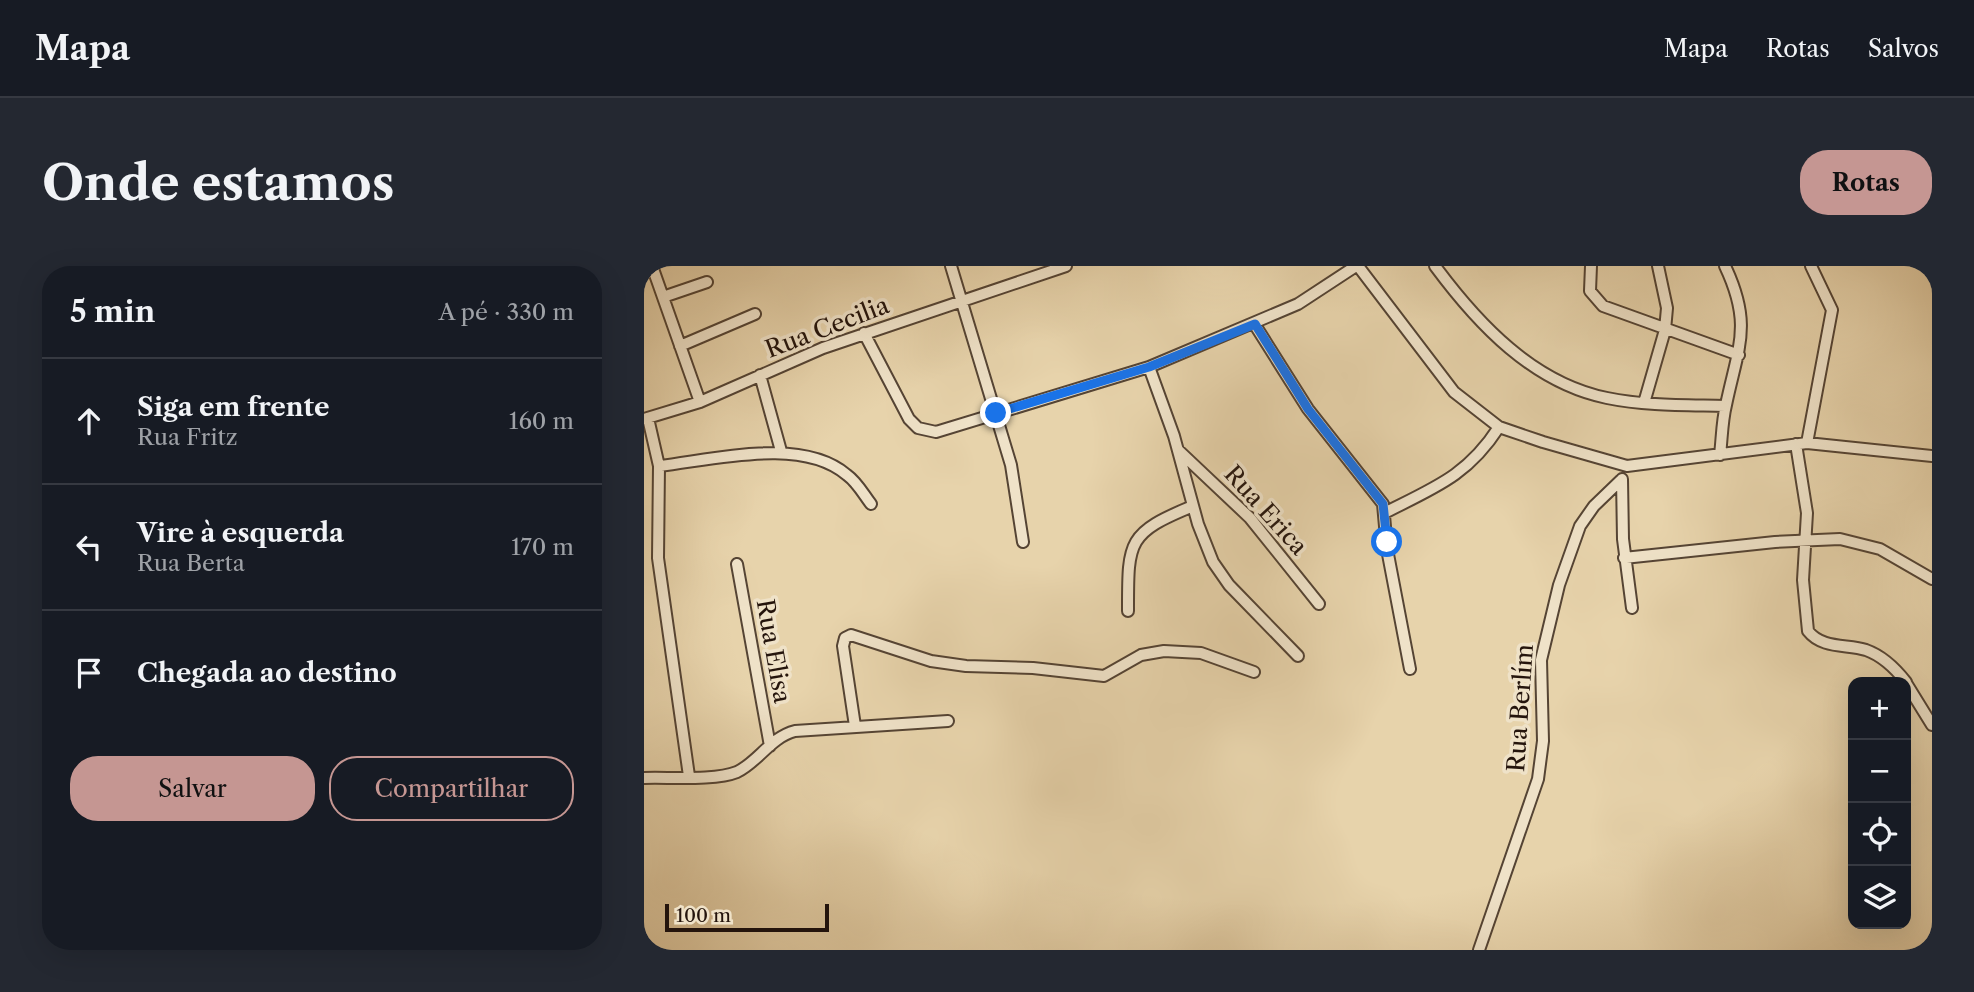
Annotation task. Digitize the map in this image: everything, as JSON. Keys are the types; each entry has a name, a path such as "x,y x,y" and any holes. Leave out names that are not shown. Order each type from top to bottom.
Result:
{"street":[{"path":"652,266 699,402"},
{"path":"951,266 1014,478 1023,542"},
{"name":"Rua Cecilia","path":"646,418 699,402 864,333 1066,266"},
{"path":"864,333 901,407 918,428 936,432 1149,367 1298,304 1357,266 1454,392 1499,427 1627,466 1802,444 1932,456"},
{"path":"1435,266 1458,297 1493,334 1532,364 1584,391 1644,403 1725,406"},
{"path":"1591,266 1589,284 1592,298 1612,310 1739,355"},
{"path":"1644,403 1665,330 1667,308 1658,266"},
{"path":"1720,454 1725,406 1739,355 1742,317 1736,289 1725,266"},
{"path":"1811,266 1832,310 1802,444 1807,513 1805,606 1808,631 1812,636 1830,644 1875,654 1889,663 1902,677"},
{"path":"663,297 707,282"},
{"path":"680,346 755,314"},
{"path":"1255,324 1308,409 1379,498 1386,512 1388,549 1410,669"},
{"path":"1149,367 1178,450 1193,506 1217,569 1298,656"},
{"path":"760,375 781,451"},
{"path":"646,418 659,466 658,558 689,776"},
{"path":"1386,512 1465,469 1480,456 1499,427"},
{"name":"Rua Erica","path":"1178,450 1250,518 1319,604"},
{"path":"659,466 781,451 821,460 847,474 871,504"},
{"path":"1627,466 1621,480 1624,558 1632,608"},
{"name":"Rua Berlím","path":"1479,950 1538,779 1543,741 1541,660 1559,585 1580,526 1594,506 1621,480"},
{"path":"1128,611 1128,563 1137,537 1155,522 1193,506"},
{"path":"1624,558 1805,540 1861,542 1880,549 1932,579"},
{"name":"Rua Elisa","path":"737,564 770,746"},
{"path":"856,726 844,646 845,638 851,635 931,662 965,666 1033,668 1104,676 1141,655 1164,651 1201,653 1254,671"},
{"path":"1911,690 1932,725"},
{"path":"644,778 737,772 789,733 948,721"}],"route":[{"path":"996,413 1149,367 1255,324 1276,362 1308,409 1383,504 1386,512 1387,542"}]}
